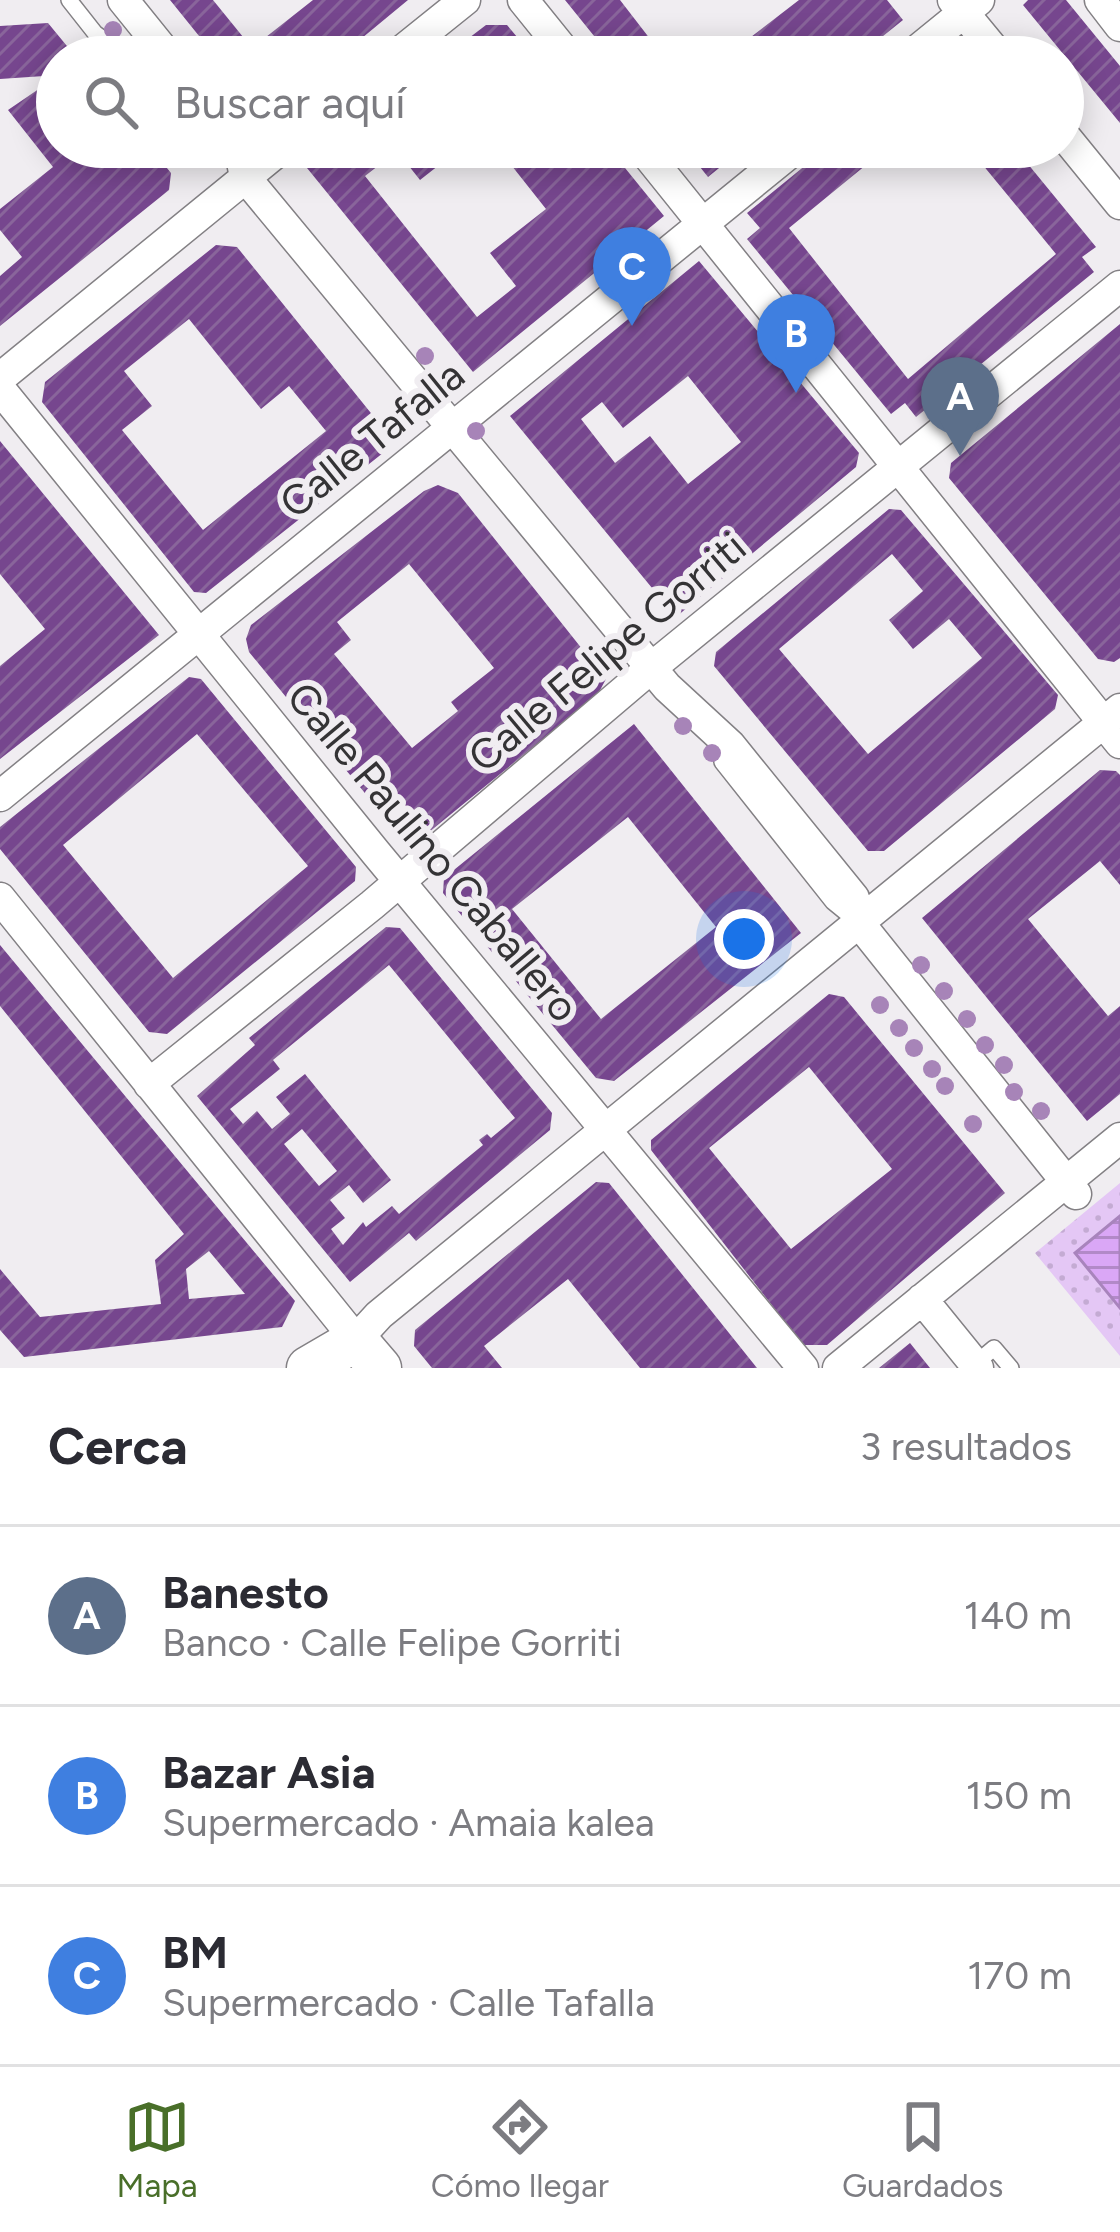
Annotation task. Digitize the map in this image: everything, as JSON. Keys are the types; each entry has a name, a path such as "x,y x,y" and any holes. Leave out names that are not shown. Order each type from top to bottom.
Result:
{"street":[{"path":"123,0 152,36"},
{"path":"420,36 465,0"},
{"path":"523,0 551,36"},
{"path":"1100,0 1120,26"},
{"path":"931,36 965,4 986,36"},
{"path":"1084,160 1120,204"},
{"path":"0,378 235,168"},
{"path":"247,168 648,671 730,745 854,898 860,924 1071,1188"},
{"path":"368,1354 380,1315 607,1127 1114,725 897,468 658,168"},
{"name":"Calle Tafalla","path":"0,796 771,168"},
{"name":"Calle Felipe Gorriti","path":"149,1084 1120,286"},
{"name":"Calle Paulino Caballero","path":"0,389 803,1368"},
{"path":"0,898 368,1354"},
{"path":"838,1368 1071,1188 1120,1138"},
{"path":"922,1299 977,1366"},
{"path":"308,1368 368,1354"}],"lane":[{"path":"69,0 99,36"},
{"path":"519,524 648,671"},
{"path":"722,762 833,902 860,924"},
{"path":"977,1366 994,1348 1011,1368"}],"shaded area":[{"path":"1120,1183 1120,1216 1075,1254 1120,1308 1120,1356 1035,1253"},
{"path":"1120,1216 1120,1308 1075,1253"}],"building":[{"path":"170,0 213,0 242,36 199,36"},
{"path":"313,0 408,0 364,36 267,36"},
{"path":"565,0 620,0 648,36 594,36"},
{"path":"799,0 887,0 903,20 883,36 752,36"},
{"path":"1028,0 1066,0 1120,66 1120,123 1084,79 1084,36 1048,36 1023,5"},
{"path":"48,23 59,36 36,36 36,77 0,79 0,26"},
{"path":"486,25 507,25 516,36 472,36"},
{"path":"36,91 36,145 8,110"},
{"path":"52,168 167,168 171,173 169,190 0,326 0,276 22,257 0,230 0,209"},
{"path":"307,168 375,168 365,176 477,317 516,286 490,253 546,209 514,168 625,168 664,216 473,372"},
{"path":"410,168 435,168 420,180"},
{"path":"802,168 862,168 789,228 908,379 1056,254 985,168 1031,168 1096,247 1082,257 1094,272 916,417 905,403 891,414 747,239 760,228 747,213"},
{"path":"216,245 237,247 387,433 388,449 206,593 194,592 42,402 45,382","holes":["189,319 261,409 289,386 326,431 203,530 122,430 152,406 124,371"]},
{"path":"699,261 859,453 856,467 676,617 510,416","holes":["688,376 741,442 688,484 650,436 615,463 581,419 602,402 623,428"]},
{"path":"1120,324 1120,658 1114,662 1098,659 949,478 951,463"},
{"path":"0,441 159,635 0,759 0,666 45,629 0,574"},
{"path":"438,485 458,493 606,679 598,694 423,837 412,841 401,837 249,652 246,639 251,625","holes":["409,564 494,668 451,702 458,711 412,748 334,654 351,640 337,622"]},
{"path":"889,509 901,510 1058,695 1055,709 884,851 868,851 714,666 716,652","holes":["892,554 923,591 889,620 913,649 949,619 982,658 868,754 779,649"]},
{"path":"189,677 201,679 356,867 355,881 167,1034 149,1032 0,849 0,827","holes":["197,734 308,866 173,978 63,845"]},
{"path":"634,724 801,933 614,1081 596,1078 443,893 444,878","holes":["628,817 716,927 601,1019 512,909"]},
{"path":"1100,770 1120,775 1120,885 1100,861 1028,919 1108,1016 1120,1006 1120,1094 1087,1121 922,918"},
{"path":"386,927 400,928 552,1113 550,1130 416,1241 409,1233 350,1282 197,1096 255,1045 249,1038","holes":["389,965 515,1118 491,1138 487,1134 479,1140 483,1145 399,1214 392,1206 366,1227 363,1222 343,1245 331,1229 345,1218 330,1200 349,1185 363,1203 391,1180 305,1074 276,1097 290,1114 272,1129 257,1111 243,1124 230,1109 280,1069 273,1060","302,1129 337,1171 319,1186 284,1144"]},
{"path":"0,945 295,1301 282,1327 24,1357 0,1330 0,1269 40,1317 161,1304 155,1260 184,1234 0,1006","holes":["209,1251 245,1294 189,1299 186,1269"]},
{"path":"829,994 844,997 1005,1193 827,1345 803,1345 651,1150 651,1140","holes":["809,1067 892,1169 791,1249 709,1148"]},
{"path":"596,1182 609,1183 757,1368 640,1368 568,1279 484,1346 502,1368 432,1368 414,1346 415,1330"},
{"path":"910,1343 930,1368 879,1368"}],"place":[{"name":"BM","path":"632,326"},
{"name":"Bazar Asia","path":"796,393"},
{"name":"Banesto","path":"960,456"}]}
